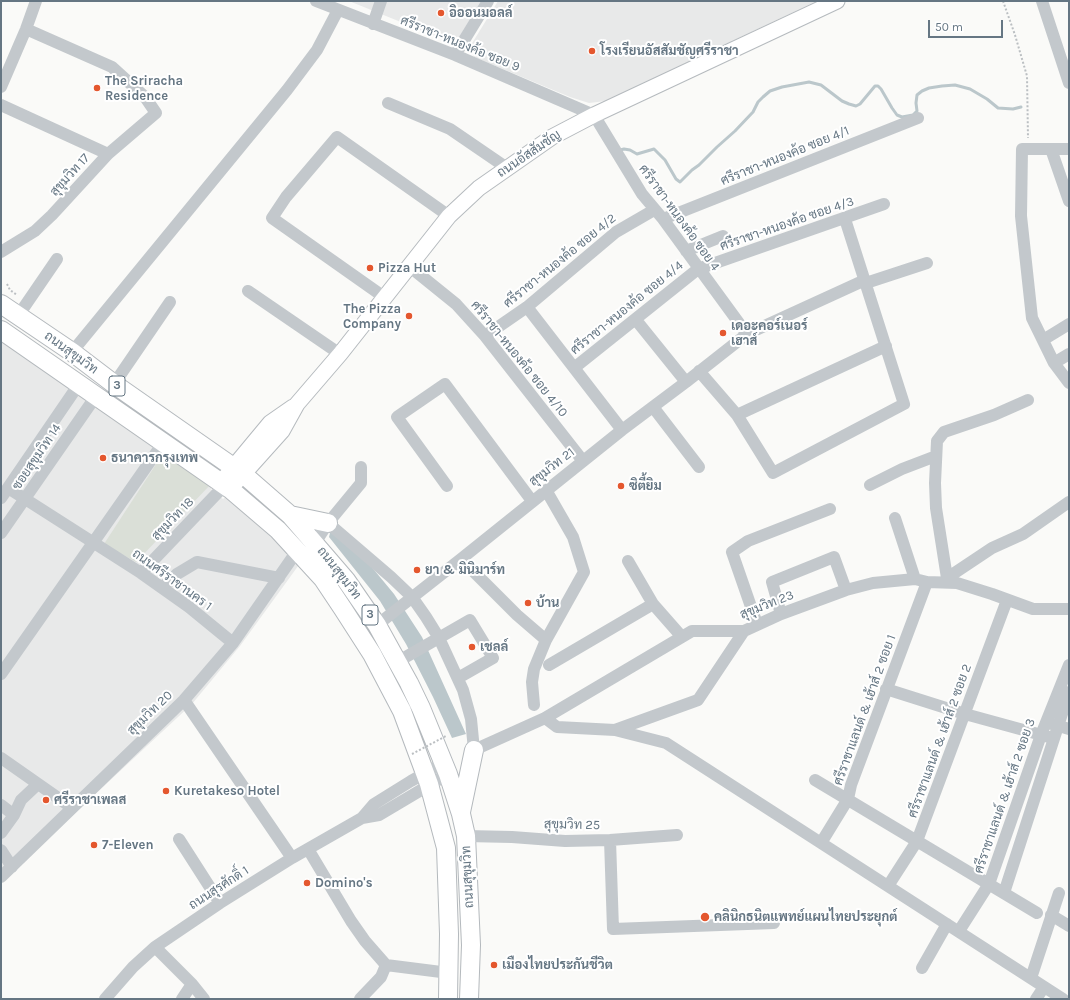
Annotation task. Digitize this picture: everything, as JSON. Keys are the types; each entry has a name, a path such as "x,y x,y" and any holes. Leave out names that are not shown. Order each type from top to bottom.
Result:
{"highway":[{"name":"ถนนสุขุมวิท","path":"1,304 72,352 114,384 238,471 290,515 382,620 403,659 421,708 446,768 466,836 471,945 469,999"},
{"name":"ถนนสุขุมวิท","path":"1,330 226,485 278,530 323,579 372,654 402,711 427,778 446,848 449,934 448,999"},
{"path":"290,515 328,523"},
{"path":"460,814 474,750"}],"main road":[{"name":"ถนนอัสสัมชัญ","path":"226,485 238,471 270,423 297,404 340,354 449,216 478,188 552,137 594,115 837,1"}],"street":[{"path":"1,87 36,1"},
{"name":"ศรีราชา-หนองค้อ ซอย 9","path":"316,1 455,55 594,115"},
{"path":"373,24 381,1"},
{"path":"455,55 488,1"},
{"path":"1042,1 1068,80"},
{"path":"72,352 287,90 317,50 338,10"},
{"name":"สุขุมวิท 17","path":"1,252 34,231 52,215 108,154 156,113 144,96 112,67 26,28"},
{"path":"388,103 450,129 507,168"},
{"path":"1,105 108,154"},
{"name":"ศรีราชา-หนองค้อ ซอย 4","path":"594,115 642,194 747,334"},
{"name":"ศรีราชา-หนองค้อ ซอย 4/1","path":"663,220 918,118"},
{"path":"384,297 272,218 286,197 337,137 449,216"},
{"path":"1069,149 1022,149 1021,216 1032,318 1054,363 1069,383"},
{"path":"1051,149 1069,200"},
{"name":"ศรีราชา-หนองค้อ ซอย 4/3","path":"698,269 845,219 884,204"},
{"name":"ศรีราชา-หนองค้อ ซอย 4/2","path":"485,336 527,307 616,232 654,210"},
{"path":"700,371 737,415 773,473 904,404 845,219"},
{"path":"686,251 723,236"},
{"path":"18,316 56,259"},
{"name":"สุขุมวิท 21","path":"382,620 461,559 622,430 747,334 866,281 927,263"},
{"name":"ศรีราชา-หนองค้อ ซอย 4/10","path":"409,266 456,304 485,336 583,461"},
{"name":"ศรีราชา-หนองค้อ ซอย 4/4","path":"574,368 698,269"},
{"path":"248,291 340,354"},
{"path":"114,384 170,302"},
{"path":"527,307 622,430"},
{"path":"636,320 686,382"},
{"path":"1043,340 1069,324"},
{"path":"737,415 886,346"},
{"path":"1054,363 1069,354"},
{"name":"ซอยสุขุมวิท 14","path":"1,498 80,384"},
{"path":"447,486 397,417 445,384 532,501"},
{"name":"ซอยสุขุมวิท 14","path":"1,534 96,396"},
{"path":"1028,400 994,415 944,432 937,442 935,483 936,508 952,580 992,548 1023,534 1069,502"},
{"path":"653,407 699,467"},
{"path":"1,674 94,543 163,442"},
{"path":"870,485 902,469 936,456"},
{"path":"315,543 328,523 362,483 361,467"},
{"name":"สุขุมวิท 18","path":"141,573 226,485"},
{"name":"ถนนศรีราชานคร 1","path":"8,488 141,573 189,607 233,643"},
{"path":"534,705 532,682 534,669 546,640 584,572 573,536 546,490"},
{"path":"757,624 732,552 748,541 830,509"},
{"path":"895,518 921,581"},
{"path":"328,523 391,577 407,600 426,617 434,641 458,678 463,690 471,719 474,750"},
{"name":"สุขุมวิท 20","path":"1,877 184,700 233,643 297,551"},
{"path":"782,614 772,582 834,557 846,590"},
{"path":"461,559 517,615 546,640"},
{"path":"628,561 653,604 682,637"},
{"path":"162,588 177,574 197,562 279,578"},
{"name":"สุขุมวิท 23","path":"474,750 546,718 692,631 744,631 757,624 846,590 873,583 952,580 1033,609 1069,609"},
{"name":"ศรีราชาแลนด์ & เฮ้าส์ 2 ซอย 1","path":"821,843 848,799 851,785 886,689 921,581"},
{"name":"ศรีราชาแลนด์ & เฮ้าส์ 2 ซอย 2","path":"888,886 917,841 966,714 1007,600"},
{"path":"549,665 653,604"},
{"path":"403,659 470,620 493,658 458,678"},
{"path":"615,730 698,700 744,631"},
{"name":"ศรีราชาแลนด์ & เฮ้าส์ 2 ซอย 3","path":"1004,893 1069,665"},
{"path":"886,689 966,714 1041,735 1052,728 1069,729"},
{"name":"ศรีราชาแลนด์ & เฮ้าส์ 2 ซอย 3","path":"1052,728 1069,692"},
{"path":"184,700 292,858"},
{"path":"546,718 557,727 615,730 666,743 1063,999"},
{"name":"ศรีราชาแลนด์ & เฮ้าส์ 2 ซอย 3","path":"959,931 989,884 1041,735"},
{"path":"1,758 71,808"},
{"name":"ถนนสุรศักดิ์ 1","path":"105,999 133,967 155,947 220,903 292,858 362,818 374,804 446,768"},
{"path":"816,780 1037,913"},
{"path":"1,833 14,815 21,800 38,784"},
{"path":"1,805 14,815"},
{"name":"สุขุมวิท 25","path":"466,836 512,837 565,841 610,840 677,835"},
{"path":"179,838 220,903"},
{"path":"610,840 613,929 774,923"},
{"path":"308,849 351,921 365,941 386,965 449,973"},
{"path":"1,850 12,866"},
{"path":"1031,978 1059,893"},
{"path":"1051,915 1069,926"},
{"path":"922,968 947,924"},
{"path":"155,947 192,984 204,999"},
{"path":"360,999 381,977 386,965"},
{"path":"182,999 192,984"},
{"path":"1036,999 1044,987"}],"path":[{"path":"1003,1 1027,76 1028,149"},
{"path":"7,284 10,290 17,295"},
{"path":"412,754 446,736"}],"shaded area":[{"path":"349,1 481,1 455,44"},
{"name":"โรงเรียนอัสสัมชัญศรีราชา","path":"498,1 817,1 606,101 589,103 570,97 474,57 471,45"},
{"path":"1,335 215,484 211,489 223,499 227,496 301,562 240,646 192,704 1,882"},
{"path":"164,452 212,483 136,562 104,544"},
{"path":"330,533 332,533 370,565 394,594 422,637 466,734 452,738 406,644 380,601 329,537"}],"waterway":[{"path":"620,150 630,150 637,154 654,149 665,160 676,179 680,182 735,131 753,112 758,102 770,91 809,82 821,85 842,101 856,106 860,104 875,86 878,86 897,115 902,117 913,115 917,111 917,95 922,91 929,88 942,86 955,85 970,89 987,99 998,108 1013,109 1021,107"}],"place":[{"name":"อิออนมอลล์","path":"441,13"},
{"name":"โรงเรียนอัสสัมชัญศรีราชา","path":"592,51"},
{"name":"The Sriracha Residence","path":"97,88"},
{"name":"Pizza Hut","path":"370,268"},
{"name":"The Pizza Company","path":"409,316"},
{"name":"เดอะคอร์เนอร์ เฮาส์","path":"723,333"},
{"name":"ธนาคารกรุงเทพ","path":"103,458"},
{"name":"ซิตี้ยิม","path":"621,486"},
{"name":"ยา & มินิมาร์ท","path":"417,570"},
{"name":"บ้าน","path":"528,603"},
{"name":"เชลล์","path":"472,647"},
{"name":"Kuretakeso Hotel","path":"166,791"},
{"name":"ศรีราชาเพลส","path":"46,800"},
{"name":"7-Eleven","path":"94,845"},
{"name":"Domino's","path":"307,883"},
{"name":"คลินิกธนิตแพทย์แผนไทยประยุกต์","path":"705,917"},
{"name":"เมืองไทยประกันชีวิต","path":"494,965"}]}
